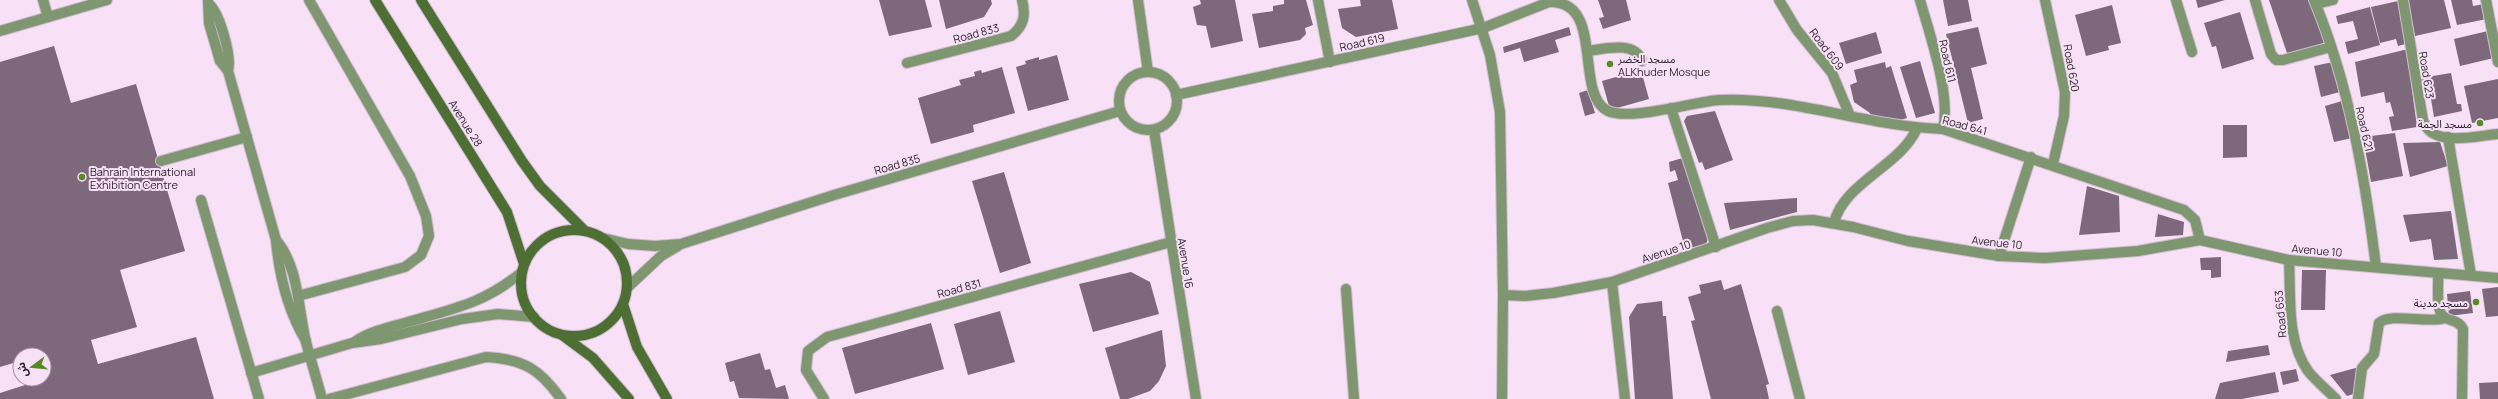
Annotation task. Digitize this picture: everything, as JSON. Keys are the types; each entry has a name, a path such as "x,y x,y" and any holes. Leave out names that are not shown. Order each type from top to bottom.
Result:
{"main road":[{"name":"Avenue 28","path":"375,0 506,212 523,268"},
{"path":"421,0 522,161 540,186 584,230 602,238 617,251 625,269 627,288 623,304 615,317 604,327 590,333 575,336 560,334"},
{"path":"584,230 565,230 548,236 534,248 523,268 523,296 534,317 546,328 560,334 593,358 629,399"},
{"path":"623,304 637,347 668,399"}],"street":[{"path":"43,0 48,17"},
{"path":"0,31 107,0"},
{"path":"298,296 405,267 422,255 429,236 426,216 410,176 309,0"},
{"name":"Road 833","path":"907,63 1011,36 1017,31 1024,18 1022,0"},
{"path":"1138,0 1148,72"},
{"path":"1318,0 1330,62"},
{"path":"1472,0 1483,28 1500,112 1503,295 1502,399"},
{"name":"Road 609","path":"1779,0 1797,30 1832,73 1850,116"},
{"name":"Road 611","path":"1920,0 1944,96 1947,114 1944,129"},
{"name":"Road 620","path":"2045,0 2065,92 2064,116 2053,164"},
{"path":"2176,0 2192,52"},
{"path":"2255,0 2271,54 2276,60 2283,60 2331,47"},
{"path":"2315,2 2333,0"},
{"name":"Road 623","path":"2403,0 2424,125 2436,136 2448,137"},
{"path":"2486,0 2498,62"},
{"path":"208,2 216,14 223,34 230,61 228,71 276,240 279,264 287,294 296,322 306,341"},
{"name":"Road 619","path":"1176,95 1483,28 1550,2 1564,2"},
{"path":"1564,2 1575,10 1578,16 1588,52 1621,47 1630,49 1641,57 1642,61"},
{"name":"Road 621","path":"2315,2 2331,47 2367,190 2376,267"},
{"name":"Road 641","path":"1588,52 1594,94 1599,104 1608,111 1621,113 1658,111 1719,100 1742,101 1767,103 1917,128 1944,129 2053,164 2184,210 2195,220 2200,240"},
{"path":"1148,72 1155,73 1169,81 1176,95 1174,113 1169,121 1154,130 1145,130 1130,125 1120,111 1120,93 1124,84 1130,78 1148,72"},
{"path":"1671,108 1716,247"},
{"name":"Road 835","path":"627,288 661,256 681,244 834,195 1120,111"},
{"path":"1834,223 1843,203 1906,147 1917,128"},
{"name":"Avenue 16","path":"1154,130 1196,399"},
{"path":"2471,275 2448,137 2498,134"},
{"path":"161,161 247,137"},
{"path":"1998,256 2031,157"},
{"path":"201,200 259,399"},
{"name":"Avenue 10","path":"1503,295 1525,296 1553,293 1612,282 1793,221 1813,220 1834,223 1908,241 1998,256 2061,257 2138,251 2200,240 2238,247 2289,260 2498,278"},
{"name":"Road 835","path":"602,238 628,244 655,246 681,244"},
{"path":"276,240 286,254 298,296 306,341 322,399"},
{"name":"Road 831","path":"824,399 806,370 808,352 827,337 1171,242"},
{"name":"Road 653","path":"2289,260 2292,328 2299,356 2308,371 2336,399"},
{"path":"252,373 352,343 380,330 475,302 492,294 523,268"},
{"path":"2438,274 2440,311 2444,318"},
{"path":"1612,282 1625,399"},
{"path":"1346,289 1354,399"},
{"path":"1777,311 1800,399"},
{"path":"352,343 381,339 479,316 498,314 534,317"},
{"path":"2358,399 2362,368 2374,354 2379,323 2387,319 2436,320 2444,318 2458,323 2463,329 2462,399"},
{"path":"329,399 486,357 516,361 537,371 561,399"}],"building":[{"path":"879,0 925,0 932,27 889,36"},
{"path":"939,0 991,0 992,4 984,17 946,29"},
{"path":"1200,0 1235,0 1243,41 1211,48 1206,26 1197,25 1193,7 1201,4"},
{"path":"1284,0 1306,0 1313,25 1305,28 1306,34 1300,40 1259,48 1252,14 1273,11 1273,6 1284,4"},
{"path":"1360,0 1392,0 1398,29 1356,37 1342,28 1338,9 1361,6"},
{"path":"1598,0 1626,0 1631,20 1603,29 1599,18 1604,17"},
{"path":"1943,0 1968,0 1972,21 1948,26"},
{"path":"2196,0 2225,0 2198,8"},
{"path":"2269,0 2311,0 2325,44 2288,56"},
{"path":"2407,0 2444,0 2451,28 2415,36"},
{"path":"2451,0 2472,0 2473,6 2484,4 2487,19 2457,25"},
{"path":"2398,1 2409,43 2398,46 2396,39 2380,43 2371,7"},
{"path":"2112,5 2121,43 2108,46 2109,50 2086,56 2075,15"},
{"path":"2370,7 2380,45 2348,54 2345,42 2358,39 2353,21 2338,24 2336,16"},
{"path":"2240,12 2254,59 2222,69 2216,46 2212,47 2204,23"},
{"path":"1569,27 1571,35 1555,40 1559,52 1524,62 1520,48 1504,53 1503,47"},
{"path":"1978,27 1987,64 1971,68 1983,119 1968,123 1946,34"},
{"path":"2488,31 2494,58 2460,66 2454,39"},
{"path":"1876,32 1882,53 1846,64 1839,43"},
{"name":"Bahrain International Exhibition Centre","path":"54,46 71,103 136,84 185,251 120,270 137,327 91,340 98,364 196,337 214,399 0,399 0,393 19,387 52,387 52,347 12,347 12,363 0,367 0,62"},
{"path":"2408,49 2416,81 2411,82 2417,127 2392,131 2389,117 2394,116 2390,102 2386,103 2384,92 2361,97 2355,62"},
{"path":"1057,55 1069,100 1028,111 1016,67 1026,64 1025,61 1039,57 1039,60"},
{"path":"1920,61 1935,113 1916,118 1900,67"},
{"path":"1885,62 1886,68 1891,66 1907,118 1897,121 1871,118 1870,113 1854,102 1850,85 1857,82 1854,70"},
{"path":"2333,62 2340,92 2321,97 2314,66"},
{"path":"1002,67 1015,113 973,125 974,132 931,144 918,98 961,85 959,80 975,76 974,72 981,70 982,73"},
{"path":"1641,70 1649,99 1610,110 1602,81"},
{"path":"2451,73 2457,104 2461,104 2462,111 2434,117 2429,87 2423,88 2421,78"},
{"path":"2498,79 2498,118 2472,123 2464,86"},
{"path":"1588,90 1595,113 1585,116 1579,93"},
{"path":"2342,101 2352,138 2334,142 2325,106"},
{"path":"1715,111 1733,160 1705,170 1702,162 1699,163 1684,121 1687,116"},
{"path":"2223,125 2247,125 2247,157 2223,158"},
{"path":"2395,133 2403,176 2371,182 2363,137"},
{"path":"2440,142 2448,166 2410,177 2403,143"},
{"path":"1686,157 1710,233 1706,244 1685,249 1668,183 1678,180 1675,170 1670,172 1669,162"},
{"path":"1004,172 1031,263 1000,273 972,181"},
{"path":"2087,186 2119,196 2120,232 2079,235"},
{"path":"1797,198 1797,212 1730,230 1724,203"},
{"path":"2451,211 2458,259 2434,260 2431,239 2410,242 2403,215"},
{"path":"2158,214 2184,222 2183,235 2155,237"},
{"path":"2221,257 2221,277 2211,278 2211,270 2201,270 2200,258"},
{"path":"2302,270 2326,270 2325,310 2301,310"},
{"path":"1131,272 1150,282 1159,314 1093,332 1079,284"},
{"path":"1721,280 1724,290 1741,284 1769,384 1766,385 1769,399 1711,399 1691,321 1695,320 1688,297 1701,293 1699,285"},
{"path":"2498,287 2498,316 2486,317 2482,289"},
{"path":"2470,291 2473,313 2449,316 2447,294"},
{"path":"1662,301 1663,316 1666,316 1673,399 1635,399 1629,317 1637,304"},
{"path":"1000,311 1015,362 968,375 954,324"},
{"path":"931,323 944,369 855,394 842,348"},
{"path":"1162,330 1166,366 1159,381 1150,391 1128,399 1120,399 1105,348"},
{"path":"2268,345 2270,355 2226,362 2228,351"},
{"path":"760,353 765,370 770,369 776,388 785,385 789,399 739,398 734,381 730,382 725,363"},
{"path":"2359,367 2357,393 2347,396 2330,375"},
{"path":"2296,369 2299,381 2283,385 2280,372"},
{"path":"2275,372 2279,392 2242,399 2215,399 2220,383"},
{"path":"2498,382 2498,399 2480,399 2479,383"}],"place":[{"name":"مسجد الخضر ALKhuder Mosque","path":"1610,64"},
{"name":"مسجد الجمة","path":"2480,123"},
{"name":"Bahrain International Exhibition Centre","path":"82,177"},
{"name":"مسجد مدينة","path":"2476,302"}]}
